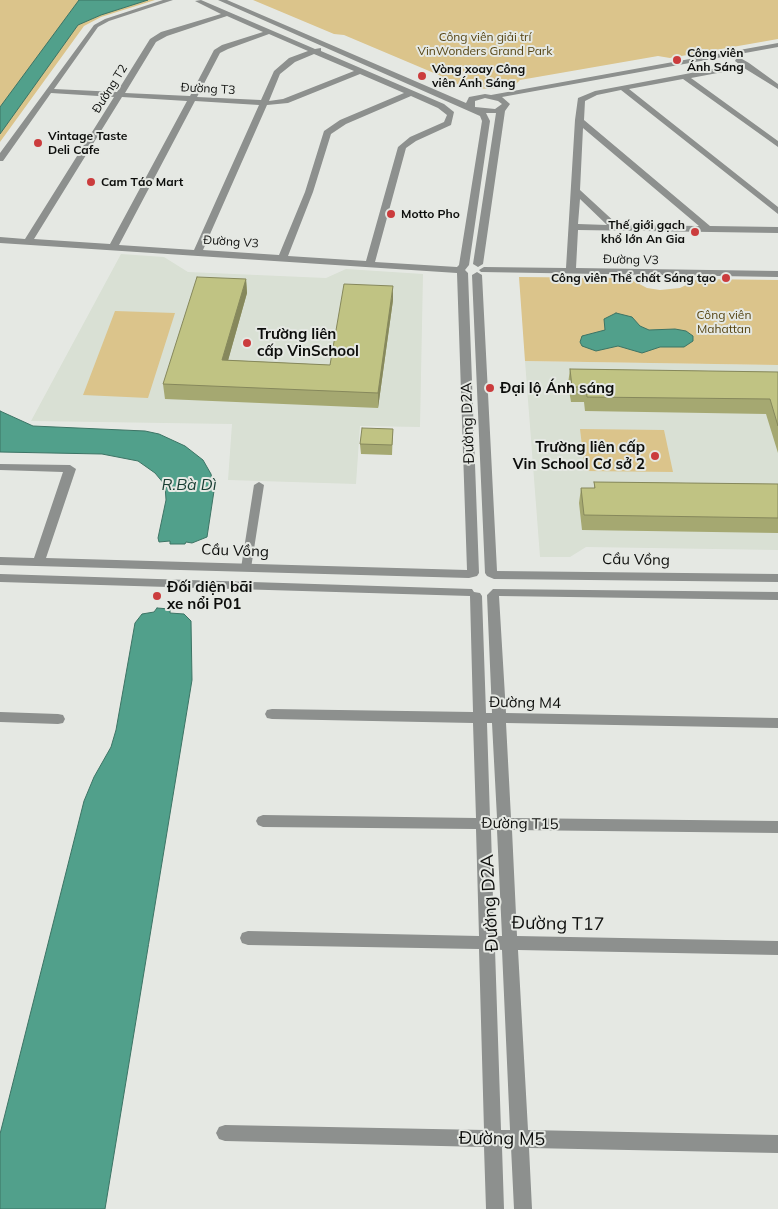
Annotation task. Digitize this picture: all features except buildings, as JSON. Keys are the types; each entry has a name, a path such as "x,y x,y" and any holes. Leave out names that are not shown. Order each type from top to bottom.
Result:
{"street":[{"path":"0,159 96,26 107,20 170,0"},
{"path":"221,0 473,108 490,112 504,108 523,97 732,56 778,45"},
{"path":"236,0 459,94 480,97 732,56 778,51"},
{"path":"198,1 445,109 451,117 445,125 412,139 402,147 370,264"},
{"name":"Đường T2","path":"28,242 119,95 158,37 227,14"},
{"path":"113,247 219,50 269,32"},
{"path":"197,253 264,103 283,66 336,43"},
{"path":"732,56 778,88"},
{"path":"571,271 580,102 583,98 622,88 746,66"},
{"name":"Đường T3","path":"49,91 264,103 285,101 360,72"},
{"path":"685,77 778,145"},
{"path":"622,88 778,211"},
{"path":"283,258 309,192 327,133 343,122 411,94"},
{"path":"494,96 503,100 504,108"},
{"path":"473,108 470,101 480,97"},
{"name":"Đường D2A","path":"473,108 484,115 486,121 462,269 471,574 464,584 472,594 479,718 495,1209"},
{"name":"Đường D2A","path":"504,108 479,270 493,574 501,584 495,594 523,1209"},
{"path":"579,120 708,229"},
{"path":"575,190 616,228"},
{"path":"573,227 778,230"},
{"name":"Đường V3","path":"0,240 479,270 778,274"},
{"path":"0,467 70,469 39,562"},
{"name":"Cầu Vồng","path":"0,561 471,574 778,578"},
{"path":"0,578 472,594 778,596"},
{"name":"Đường M4","path":"272,714 778,723"},
{"path":"0,717 58,719"},
{"name":"Đường T15","path":"263,821 778,828"},
{"name":"Đường T17","path":"248,938 778,948"},
{"name":"Đường M5","path":"225,1133 778,1144"}],"lane":[{"path":"246,568 260,485"}],"shaded area":[{"name":"Trường liên cấp VinSchool","path":"121,254 164,257 188,272 326,278 346,269 423,274 420,427 360,426 356,484 228,480 232,424 31,421"},
{"name":"Trường liên cấp Vin School Cơ sở 2","path":"525,361 778,365 778,550 586,547 570,557 540,557"}],"green space":[{"path":"0,0 155,0 101,17 84,26 0,142"},
{"name":"Công viên giải trí VinWonders Grand Park","path":"253,0 778,0 778,39 670,58 658,56 520,80 514,86 503,88 473,89 444,80 441,76 344,35 334,34"},
{"name":"Công viên Mahattan","path":"519,277 628,278 647,288 660,290 680,288 698,279 778,280 778,365 525,361"},
{"path":"115,311 175,313 148,398 83,395"},
{"path":"580,429 664,430 673,472 585,471"}],"water":[{"path":"79,0 148,0 101,15 78,25 0,134 0,107"},
{"path":"616,313 632,317 640,326 649,330 675,329 686,331 693,336 693,341 684,347 660,347 642,353 618,346 596,351 582,346 580,342 582,336 605,330 604,319"},
{"name":"R.Bà Dì","path":"0,411 33,426 145,431 159,434 185,446 203,460 211,474 214,491 207,537 192,543 186,542 185,544 170,544 170,541 159,542 158,538 166,500 165,485 155,473 138,461 102,454 0,452"},
{"path":"157,608 170,609 170,613 184,614 191,621 192,680 105,1209 0,1209 0,1134 84,801 94,777 111,747 116,730 135,623 142,614 154,612"}],"place":[{"name":"Công viên Ánh Sáng","path":"677,60"},
{"name":"Vòng xoay Công viên Ánh Sáng","path":"422,76"},
{"name":"Vintage Taste Deli Cafe","path":"38,143"},
{"name":"Cam Táo Mart","path":"91,182"},
{"name":"Motto Pho","path":"391,214"},
{"name":"Thế giới gạch khổ lớn An Gia","path":"695,232"},
{"name":"Công viên Thể chất Sáng tạo","path":"726,278"},
{"name":"Trường liên cấp VinSchool","path":"247,343"},
{"name":"Đại lộ Ánh sáng","path":"490,388"},
{"name":"Trường liên cấp Vin School Cơ sở 2","path":"655,456"},
{"name":"Đối diện bãi xe nổi P01","path":"157,596"}]}
